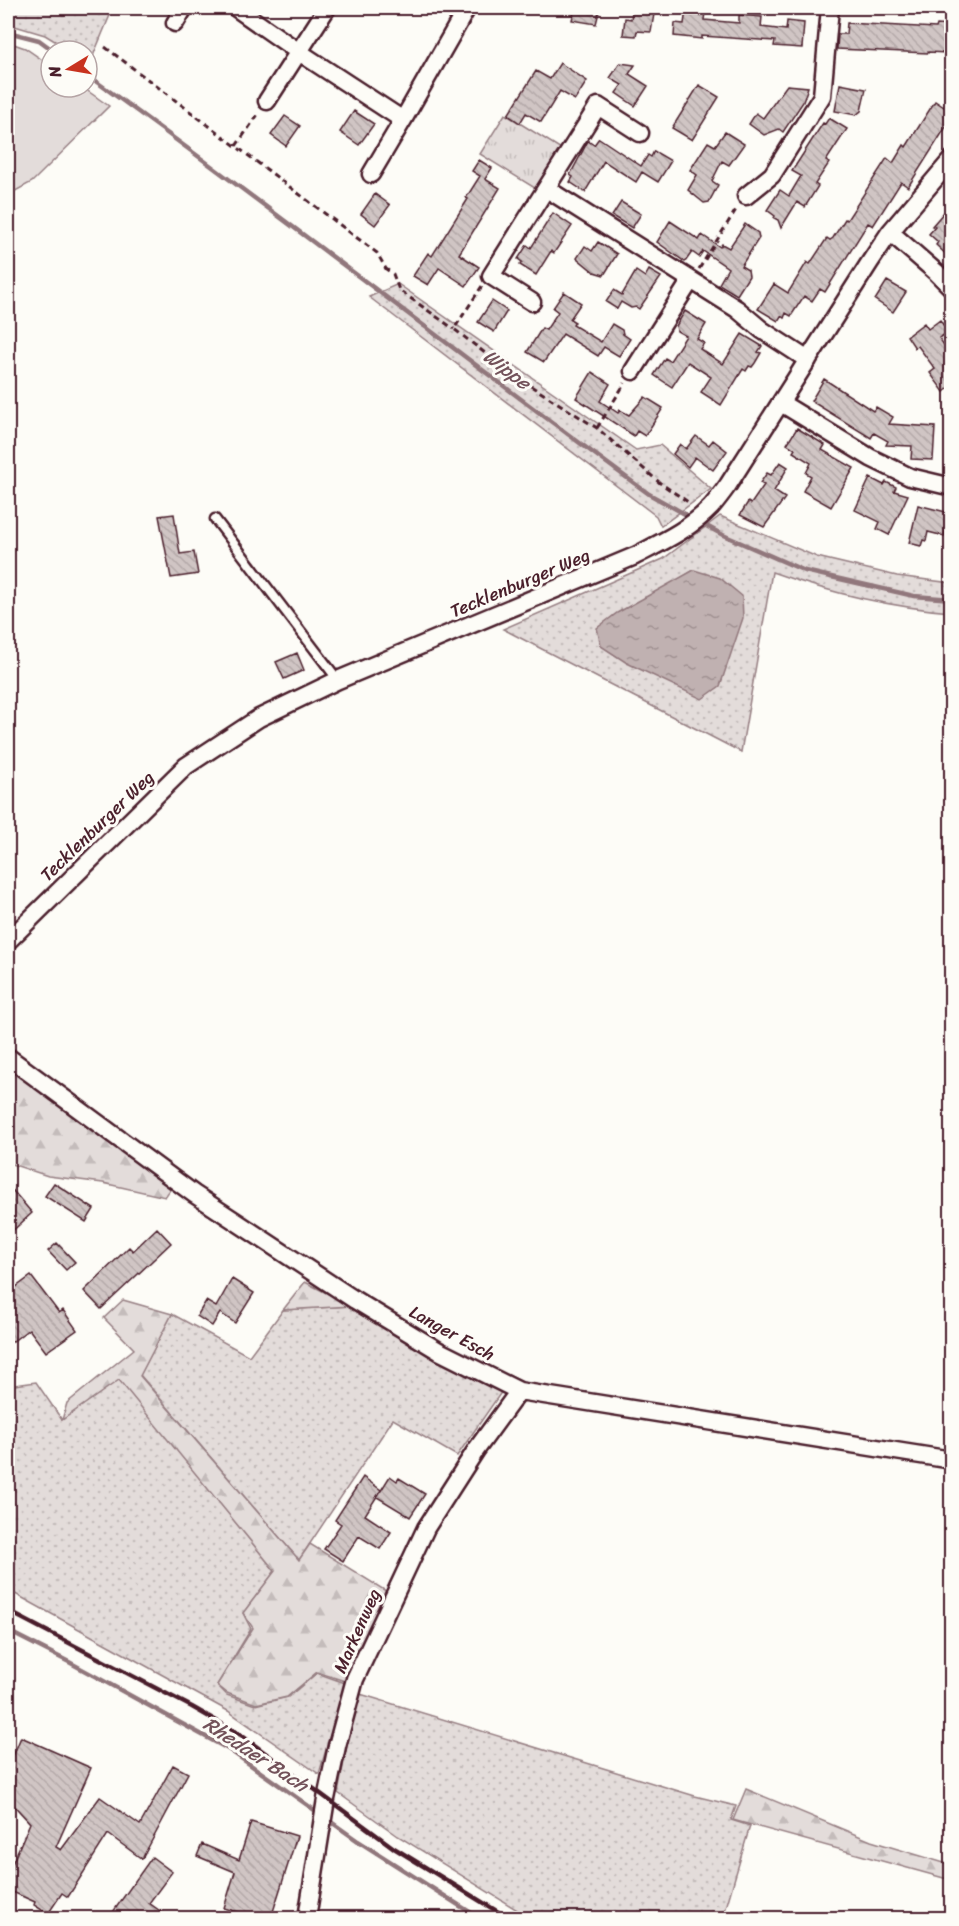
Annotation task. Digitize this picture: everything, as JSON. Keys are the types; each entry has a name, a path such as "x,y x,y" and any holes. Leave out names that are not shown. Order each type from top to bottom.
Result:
{"street":[{"path":"174,22 184,8"},
{"path":"236,8 404,120"},
{"path":"267,101 327,8"},
{"path":"371,174 467,8"},
{"path":"747,196 772,175 822,96 830,8"},
{"path":"532,302 491,276 598,106 640,132"},
{"name":"Tecklenburger Weg","path":"8,941 186,766 259,718 338,680 635,556 675,534 728,485 890,232 951,159"},
{"path":"547,189 737,309 762,330 808,360"},
{"path":"890,232 951,288"},
{"path":"633,371 691,280"},
{"path":"781,403 871,458 910,477 951,487"},
{"name":"Langer Esch","path":"8,1058 194,1194 345,1294 439,1351 519,1391 951,1460"},
{"name":"Markenweg","path":"307,1918 337,1746 355,1679 426,1528 476,1450 519,1391"}],"lane":[{"path":"215,519 338,680"}],"path":[{"path":"105,47 376,253 386,269 393,274 399,290 512,374 597,428 660,483 703,507"},
{"path":"236,146 267,101"},
{"path":"691,280 736,209 747,196"},
{"path":"454,329 484,281 491,276"},
{"path":"597,428 633,371"}],"green space":[{"path":"8,8 113,8 99,41 99,39 52,39 8,24"},
{"path":"8,42 25,48 39,58 39,99 99,99 109,106 32,182 8,195"},
{"path":"505,114 563,150 538,190 480,154"},
{"path":"398,284 636,450 660,445 711,489 661,526 656,516 369,297"},
{"path":"948,446 951,446 951,481 946,480"},
{"path":"720,516 817,557 897,576 951,583 951,612 905,607 860,598 772,572 741,752 503,629 663,559","holes":["694,570 601,646 656,593"]},
{"path":"8,1068 172,1187 165,1197 103,1183 48,1176 8,1163"},
{"path":"305,1282 352,1306 283,1310"},
{"path":"123,1300 172,1314 140,1376 299,1560 310,1544 386,1591 345,1681 317,1672 287,1697 256,1704 227,1693 217,1685 253,1628 243,1613 275,1571 119,1380 62,1420 67,1403 134,1349 104,1318"},
{"path":"352,1306 502,1391 457,1456 393,1419 299,1560 140,1375 172,1314 249,1356 283,1310"},
{"path":"119,1379 275,1571 243,1613 251,1629 217,1685 227,1695 255,1705 288,1697 317,1673 345,1683 319,1774 228,1711 8,1590 8,1386 36,1382 62,1420"},
{"path":"357,1693 695,1796 736,1806 731,1820 750,1826 723,1918 530,1918 398,1836 338,1793"},
{"path":"746,1789 871,1841 951,1865 951,1880 733,1820"}],"water":[{"path":"694,570 720,578 742,596 743,618 720,686 702,699 627,663 601,646 597,628 617,613"}],"building":[{"path":"575,8 600,8 596,24 572,20"},
{"path":"635,8 655,8 651,32 637,31 636,36 623,35 625,18 631,19"},
{"path":"686,10 705,12 704,20 739,23 739,15 762,17 761,27 786,30 787,21 804,23 802,48 774,46 775,41 674,36 675,23 684,24"},
{"path":"847,23 936,28 937,25 951,26 951,49 947,49 947,53 928,53 837,49 838,34 846,34"},
{"path":"560,63 587,81 575,100 560,91 541,122 526,113 520,123 508,115 536,71 550,79"},
{"path":"620,63 635,65 629,74 648,86 635,106 616,93 622,85 610,78"},
{"path":"840,84 866,89 861,111 856,115 835,111"},
{"path":"699,85 719,97 692,140 672,128"},
{"path":"787,85 808,87 803,102 783,132 779,129 764,135 749,124 756,113 763,118"},
{"path":"951,95 951,119 908,187 901,182 873,226 868,223 825,292 820,289 812,301 804,296 791,316 786,313 784,318 781,316 778,321 758,309 774,284 788,293 807,262 810,264 827,238 830,240 833,238 845,219 847,220 887,158 893,163 935,101 944,107"},
{"path":"354,111 374,124 359,145 340,132"},
{"path":"285,116 300,126 286,146 271,135"},
{"path":"829,118 847,129 826,161 829,163 815,184 818,186 805,207 797,202 781,228 775,216 767,210 780,190 789,196 801,176 792,171 823,123 825,124"},
{"path":"725,132 744,144 729,165 722,161 712,181 718,185 709,202 704,203 688,190 697,175 690,170 708,142 715,146"},
{"path":"599,138 641,166 648,155 651,157 654,151 671,161 658,182 642,172 636,182 604,161 585,192 570,182 573,177 570,175 588,141 594,145"},
{"path":"479,160 492,168 485,179 500,188 459,254 479,267 466,286 439,268 428,285 413,276 428,253 432,256 468,199 466,198 480,176 472,171"},
{"path":"375,194 390,205 375,225 361,214"},
{"path":"621,202 641,214 632,228 612,216"},
{"path":"951,204 951,259 936,245 938,242 929,234 935,227 932,226"},
{"path":"553,213 572,226 554,253 551,251 536,275 520,265 522,262 518,259 527,245 531,248"},
{"path":"670,221 699,240 702,235 720,247 722,244 729,248 745,224 758,233 759,238 741,266 748,270 749,276 737,295 719,284 728,268 703,251 699,257 692,252 685,262 657,242"},
{"path":"598,242 617,254 604,275 594,272 577,258 585,246 592,251"},
{"path":"649,270 661,277 639,309 631,308 621,302 617,309 606,302 614,290 622,295 636,271 645,277"},
{"path":"887,281 906,292 893,312 875,300"},
{"path":"564,292 581,303 570,319 575,322 573,325 601,342 612,324 630,339 619,356 604,347 598,356 563,334 544,362 527,352 542,328 546,330 558,312 553,308"},
{"path":"492,301 507,311 494,332 478,322"},
{"path":"685,311 706,324 697,339 704,343 700,349 723,364 742,334 762,346 755,363 746,371 743,369 721,405 701,392 711,377 688,362 672,387 654,375 665,358 670,361 686,336 677,331 676,326"},
{"path":"940,320 948,332 939,338 951,355 951,386 944,392 930,373 935,369 918,346 915,348 907,336 924,323 928,329"},
{"path":"592,372 610,384 600,401 618,413 620,410 629,415 645,397 663,408 645,436 637,431 634,436 576,398"},
{"path":"824,379 873,411 876,407 893,417 889,424 935,427 933,460 911,459 912,446 886,445 888,441 874,433 871,438 811,401"},
{"path":"797,428 825,445 822,450 854,468 831,507 803,491 811,476 806,473 811,463 793,452 795,449 787,444"},
{"path":"696,436 709,445 713,440 727,451 713,470 695,457 688,467 673,454 680,444 686,449"},
{"path":"780,462 788,467 774,491 785,498 764,527 740,515 748,502 751,504 764,485 760,483 767,473 771,475"},
{"path":"870,478 884,485 886,482 896,487 894,491 908,495 889,535 877,529 880,522 855,510"},
{"path":"918,505 950,513 944,536 928,532 926,541 923,540 921,546 909,543"},
{"path":"174,514 180,554 194,552 198,574 171,578 159,516"},
{"path":"297,653 304,670 284,679 276,662"},
{"path":"54,1183 94,1209 86,1222 45,1196"},
{"path":"8,1185 32,1213 8,1235"},
{"path":"157,1228 171,1243 101,1309 84,1291 129,1247 133,1251"},
{"path":"57,1243 75,1262 66,1270 48,1251"},
{"path":"31,1276 59,1313 63,1310 77,1330 46,1352 29,1329 8,1345 8,1293"},
{"path":"232,1279 254,1293 235,1323 220,1313 212,1326 197,1316 206,1301 216,1307"},
{"path":"390,1476 397,1481 399,1478 425,1494 410,1517 377,1497"},
{"path":"363,1477 381,1490 365,1515 391,1532 380,1549 359,1536 343,1561 324,1549 341,1524 335,1520"},
{"path":"21,1737 91,1768 56,1847 61,1850 100,1797 140,1825 173,1765 188,1773 142,1859 108,1834 68,1897 62,1893 48,1914 34,1905 35,1902 8,1890 8,1873 30,1823 8,1799 8,1768"},
{"path":"251,1822 297,1836 271,1918 258,1918 224,1908 235,1872 197,1856 202,1844 239,1860"},
{"path":"152,1857 172,1872 149,1903 170,1918 122,1918 113,1912"}],"waterway":[{"name":"Wippe","path":"8,32 39,40"},
{"name":"Wippe","path":"99,84 649,494 692,518"},
{"name":"Wippe","path":"699,522 805,571 914,596 952,599"},
{"name":"Rhedaer Bach","path":"8,1631 228,1749 320,1814"},
{"name":"Rhedaer Bach","path":"327,1819 479,1918"}],"railway":[{"path":"8,1611 241,1735 394,1848 508,1918"}]}
